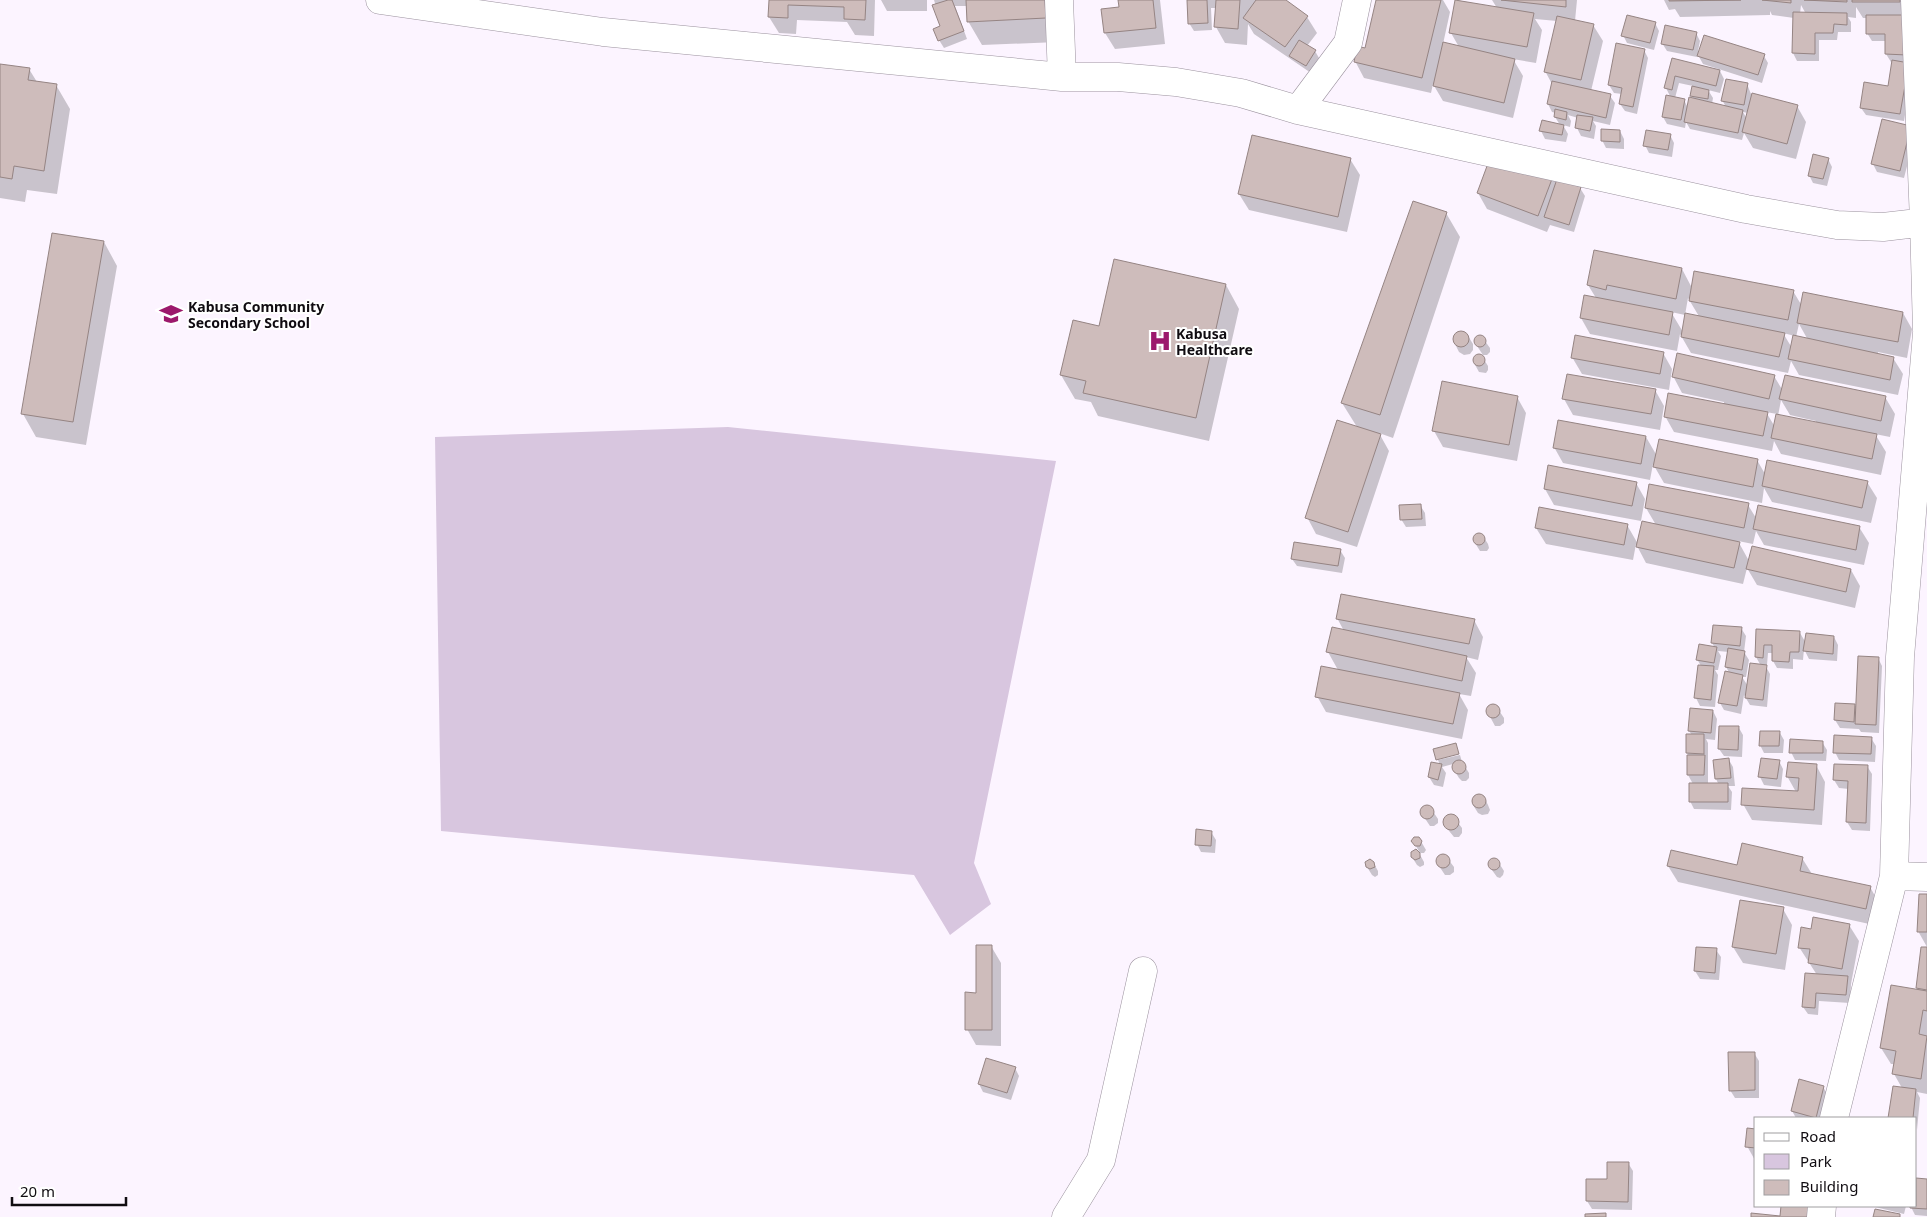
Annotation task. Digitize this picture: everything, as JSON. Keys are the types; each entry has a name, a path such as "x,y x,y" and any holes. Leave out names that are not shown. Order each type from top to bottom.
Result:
{"street":[{"path":"380,0 603,32 1062,78 1118,76 1176,82 1241,93 1298,110 1746,210 1837,225 1883,227 1926,222"},
{"path":"1059,0 1062,78"},
{"path":"1298,110 1348,43 1357,0"},
{"path":"1834,1117 1894,876 1900,657 1927,332 1926,222 1915,0"},
{"path":"1894,876 1927,877"},
{"path":"1066,1217 1101,1160 1143,971"}],"green space":[{"path":"728,427 1056,461 974,863 991,904 950,935 914,875 441,831 435,437"}],"building":[{"path":"769,0 866,0 865,20 844,19 844,7 788,5 788,18 768,17"},
{"path":"952,0 964,31 938,41 933,29 940,26 932,5"},
{"path":"966,0 1045,0 1046,18 967,22"},
{"path":"1118,0 1153,0 1156,28 1104,33 1101,9 1119,7"},
{"path":"1187,0 1207,0 1208,23 1188,24"},
{"path":"1216,0 1240,0 1238,29 1214,27"},
{"path":"1256,0 1286,0 1308,16 1285,47 1243,18"},
{"path":"1376,0 1441,0 1422,78 1354,62 1357,46 1365,48"},
{"path":"1455,0 1534,13 1527,47 1449,33"},
{"path":"1501,0 1566,0 1566,7"},
{"path":"1669,0 1741,0 1669,1"},
{"path":"1762,0 1791,0 1791,3"},
{"path":"1804,0 1847,0 1847,2"},
{"path":"1852,0 1900,0 1900,2 1852,2"},
{"path":"1793,12 1847,13 1847,25 1834,24 1833,33 1815,33 1815,54 1792,53"},
{"path":"1627,15 1656,22 1650,43 1621,36"},
{"path":"1866,15 1907,15 1907,55 1885,54 1885,34 1866,34"},
{"path":"1557,16 1594,24 1581,80 1544,72"},
{"path":"1665,25 1697,32 1693,50 1661,44"},
{"path":"1704,35 1765,54 1758,75 1697,56"},
{"path":"1299,40 1316,50 1306,66 1289,56"},
{"path":"1443,42 1515,59 1504,103 1433,86"},
{"path":"1616,43 1645,49 1633,107 1619,104 1622,88 1608,85"},
{"path":"1672,58 1720,70 1716,86 1675,76 1672,90 1664,88"},
{"path":"1892,60 1909,63 1900,114 1860,108 1864,82 1888,86"},
{"path":"0,64 30,68 28,80 57,84 44,171 14,166 12,179 0,177"},
{"path":"1726,79 1748,83 1744,105 1721,101"},
{"path":"1552,81 1611,94 1606,118 1547,104"},
{"path":"1692,86 1709,90 1708,99 1690,96"},
{"path":"1752,93 1798,105 1787,144 1742,132"},
{"path":"1666,95 1685,99 1681,120 1662,117"},
{"path":"1689,97 1743,110 1738,133 1684,122"},
{"path":"1555,109 1567,112 1566,120 1554,117"},
{"path":"1577,115 1593,117 1590,131 1575,128"},
{"path":"1882,119 1911,126 1900,171 1871,164"},
{"path":"1542,120 1564,125 1562,135 1539,131"},
{"path":"1601,129 1620,130 1620,142 1601,141"},
{"path":"1646,130 1671,134 1668,150 1643,146"},
{"path":"1252,135 1351,158 1338,217 1238,194"},
{"path":"1813,154 1829,158 1823,179 1808,176"},
{"path":"1490,158 1555,171 1538,216 1477,193"},
{"path":"1557,179 1581,187 1569,225 1544,217"},
{"path":"1413,201 1447,212 1380,415 1341,403"},
{"path":"52,233 104,241 73,422 21,414"},
{"path":"1594,250 1682,268 1676,299 1607,285 1606,290 1587,285"},
{"path":"1114,259 1226,284 1196,418 1083,393 1086,381 1060,375 1073,320 1099,326"},
{"path":"1694,271 1794,290 1788,320 1689,301"},
{"path":"1803,292 1903,312 1898,342 1797,323"},
{"path":"1584,295 1673,312 1669,335 1580,318"},
{"path":"1685,313 1785,333 1779,357 1681,337"},
{"path":"1458,331 1464,331 1469,336 1467,345 1458,347 1453,342 1453,336"},
{"path":"1478,335 1482,335 1486,341 1482,347 1478,347 1474,343 1474,339"},
{"path":"1575,335 1664,352 1660,374 1571,358"},
{"path":"1793,335 1894,357 1890,380 1788,359"},
{"path":"1677,353 1775,375 1769,399 1672,377"},
{"path":"1479,354 1485,360 1479,366 1473,360"},
{"path":"1567,374 1656,389 1651,414 1562,399"},
{"path":"1785,375 1886,396 1881,421 1779,399"},
{"path":"1442,381 1518,396 1509,445 1432,431"},
{"path":"1668,393 1768,412 1763,436 1664,417"},
{"path":"1776,414 1877,434 1872,459 1771,438"},
{"path":"1337,420 1381,434 1348,532 1305,518"},
{"path":"1558,420 1646,436 1641,464 1553,448"},
{"path":"1659,439 1758,459 1753,487 1653,467"},
{"path":"1767,460 1868,481 1862,508 1762,486"},
{"path":"1548,465 1637,482 1632,506 1544,489"},
{"path":"1649,484 1749,503 1744,528 1645,508"},
{"path":"1421,504 1422,519 1400,520 1399,505"},
{"path":"1758,505 1860,526 1856,550 1753,529"},
{"path":"1539,507 1628,524 1624,545 1535,528"},
{"path":"1642,521 1740,542 1734,568 1636,547"},
{"path":"1479,533 1485,539 1479,545 1473,539"},
{"path":"1294,542 1341,549 1338,566 1291,559"},
{"path":"1752,546 1851,569 1846,592 1746,569"},
{"path":"1341,594 1475,619 1469,644 1336,619"},
{"path":"1713,625 1742,627 1740,646 1711,643"},
{"path":"1332,627 1467,656 1462,681 1326,652"},
{"path":"1756,629 1800,631 1799,652 1790,652 1789,662 1772,661 1772,645 1764,645 1763,658 1755,657"},
{"path":"1806,633 1834,636 1833,654 1803,651"},
{"path":"1699,644 1717,647 1714,663 1696,660"},
{"path":"1728,648 1745,651 1742,670 1725,667"},
{"path":"1858,656 1879,657 1876,725 1855,724"},
{"path":"1750,663 1767,665 1763,700 1745,698"},
{"path":"1698,665 1714,666 1711,700 1694,698"},
{"path":"1321,666 1460,693 1453,724 1315,697"},
{"path":"1725,671 1743,675 1737,706 1718,703"},
{"path":"1835,703 1855,704 1854,722 1834,720"},
{"path":"1490,704 1496,704 1500,711 1496,718 1490,718 1486,714 1486,708"},
{"path":"1690,708 1713,710 1711,733 1688,731"},
{"path":"1719,726 1739,726 1738,750 1718,749"},
{"path":"1760,731 1780,731 1779,746 1759,746"},
{"path":"1686,734 1704,734 1704,754 1686,753"},
{"path":"1834,735 1872,737 1871,754 1833,753"},
{"path":"1790,739 1823,741 1823,753 1789,753"},
{"path":"1456,743 1459,754 1436,760 1433,749"},
{"path":"1687,755 1705,755 1704,775 1687,775"},
{"path":"1729,758 1731,778 1715,779 1713,760"},
{"path":"1761,758 1780,760 1777,779 1758,777"},
{"path":"1459,760 1464,762 1466,767 1464,772 1459,774 1454,772 1452,767 1454,762"},
{"path":"1431,762 1442,764 1438,780 1428,777"},
{"path":"1788,762 1817,764 1814,810 1741,805 1742,788 1798,791 1799,778 1786,777"},
{"path":"1834,764 1868,765 1866,823 1846,822 1848,781 1833,780"},
{"path":"1689,783 1728,783 1728,802 1689,802"},
{"path":"1476,794 1482,794 1486,801 1482,808 1476,808 1472,804 1472,798"},
{"path":"1427,805 1432,807 1434,812 1432,817 1427,819 1422,817 1420,812 1422,807"},
{"path":"1451,814 1459,822 1451,830 1443,822"},
{"path":"1196,829 1212,831 1211,846 1195,845"},
{"path":"1414,837 1419,837 1422,841 1420,846 1415,846 1411,841"},
{"path":"1742,843 1803,857 1800,871 1871,886 1866,909 1667,866 1671,850 1737,865"},
{"path":"1416,849 1420,853 1420,858 1415,860 1411,857 1411,852"},
{"path":"1440,854 1446,854 1450,861 1446,868 1440,868 1436,864 1436,858"},
{"path":"1492,858 1496,858 1500,864 1496,870 1492,870 1488,866 1488,862"},
{"path":"1370,859 1374,862 1375,867 1370,869 1366,867 1365,862"},
{"path":"1919,894 1927,894 1927,932 1917,932"},
{"path":"1740,900 1784,907 1776,954 1732,947"},
{"path":"1813,917 1850,924 1842,969 1808,963 1810,949 1798,948 1801,927 1811,929"},
{"path":"976,945 992,945 992,1030 965,1030 965,992 976,993"},
{"path":"1696,947 1717,948 1715,973 1694,971"},
{"path":"1921,947 1927,947 1927,990 1916,988"},
{"path":"1805,973 1848,976 1846,995 1816,993 1815,1008 1802,1007"},
{"path":"1891,985 1927,991 1927,1011 1923,1010 1919,1034 1927,1036 1921,1079 1892,1074 1896,1051 1880,1048"},
{"path":"1728,1052 1755,1052 1755,1090 1729,1091"},
{"path":"986,1058 1016,1067 1007,1093 978,1084"},
{"path":"1799,1079 1824,1086 1816,1117 1791,1111"},
{"path":"1893,1086 1916,1089 1913,1117 1888,1117"},
{"path":"1747,1128 1754,1129 1754,1148 1745,1147"},
{"path":"1607,1162 1629,1162 1628,1202 1586,1201 1586,1179 1607,1179"},
{"path":"1917,1178 1927,1179 1927,1209 1910,1208 1917,1207"},
{"path":"1781,1207 1812,1207 1810,1217 1751,1217 1751,1213 1780,1216"},
{"path":"1875,1209 1900,1214 1900,1217 1873,1217"},
{"path":"1606,1213 1606,1217 1585,1217 1585,1214"}],"place":[{"name":"Kabusa Community Secondary School","path":"171,314"},
{"name":"Kabusa Healthcare","path":"1160,341"}]}
